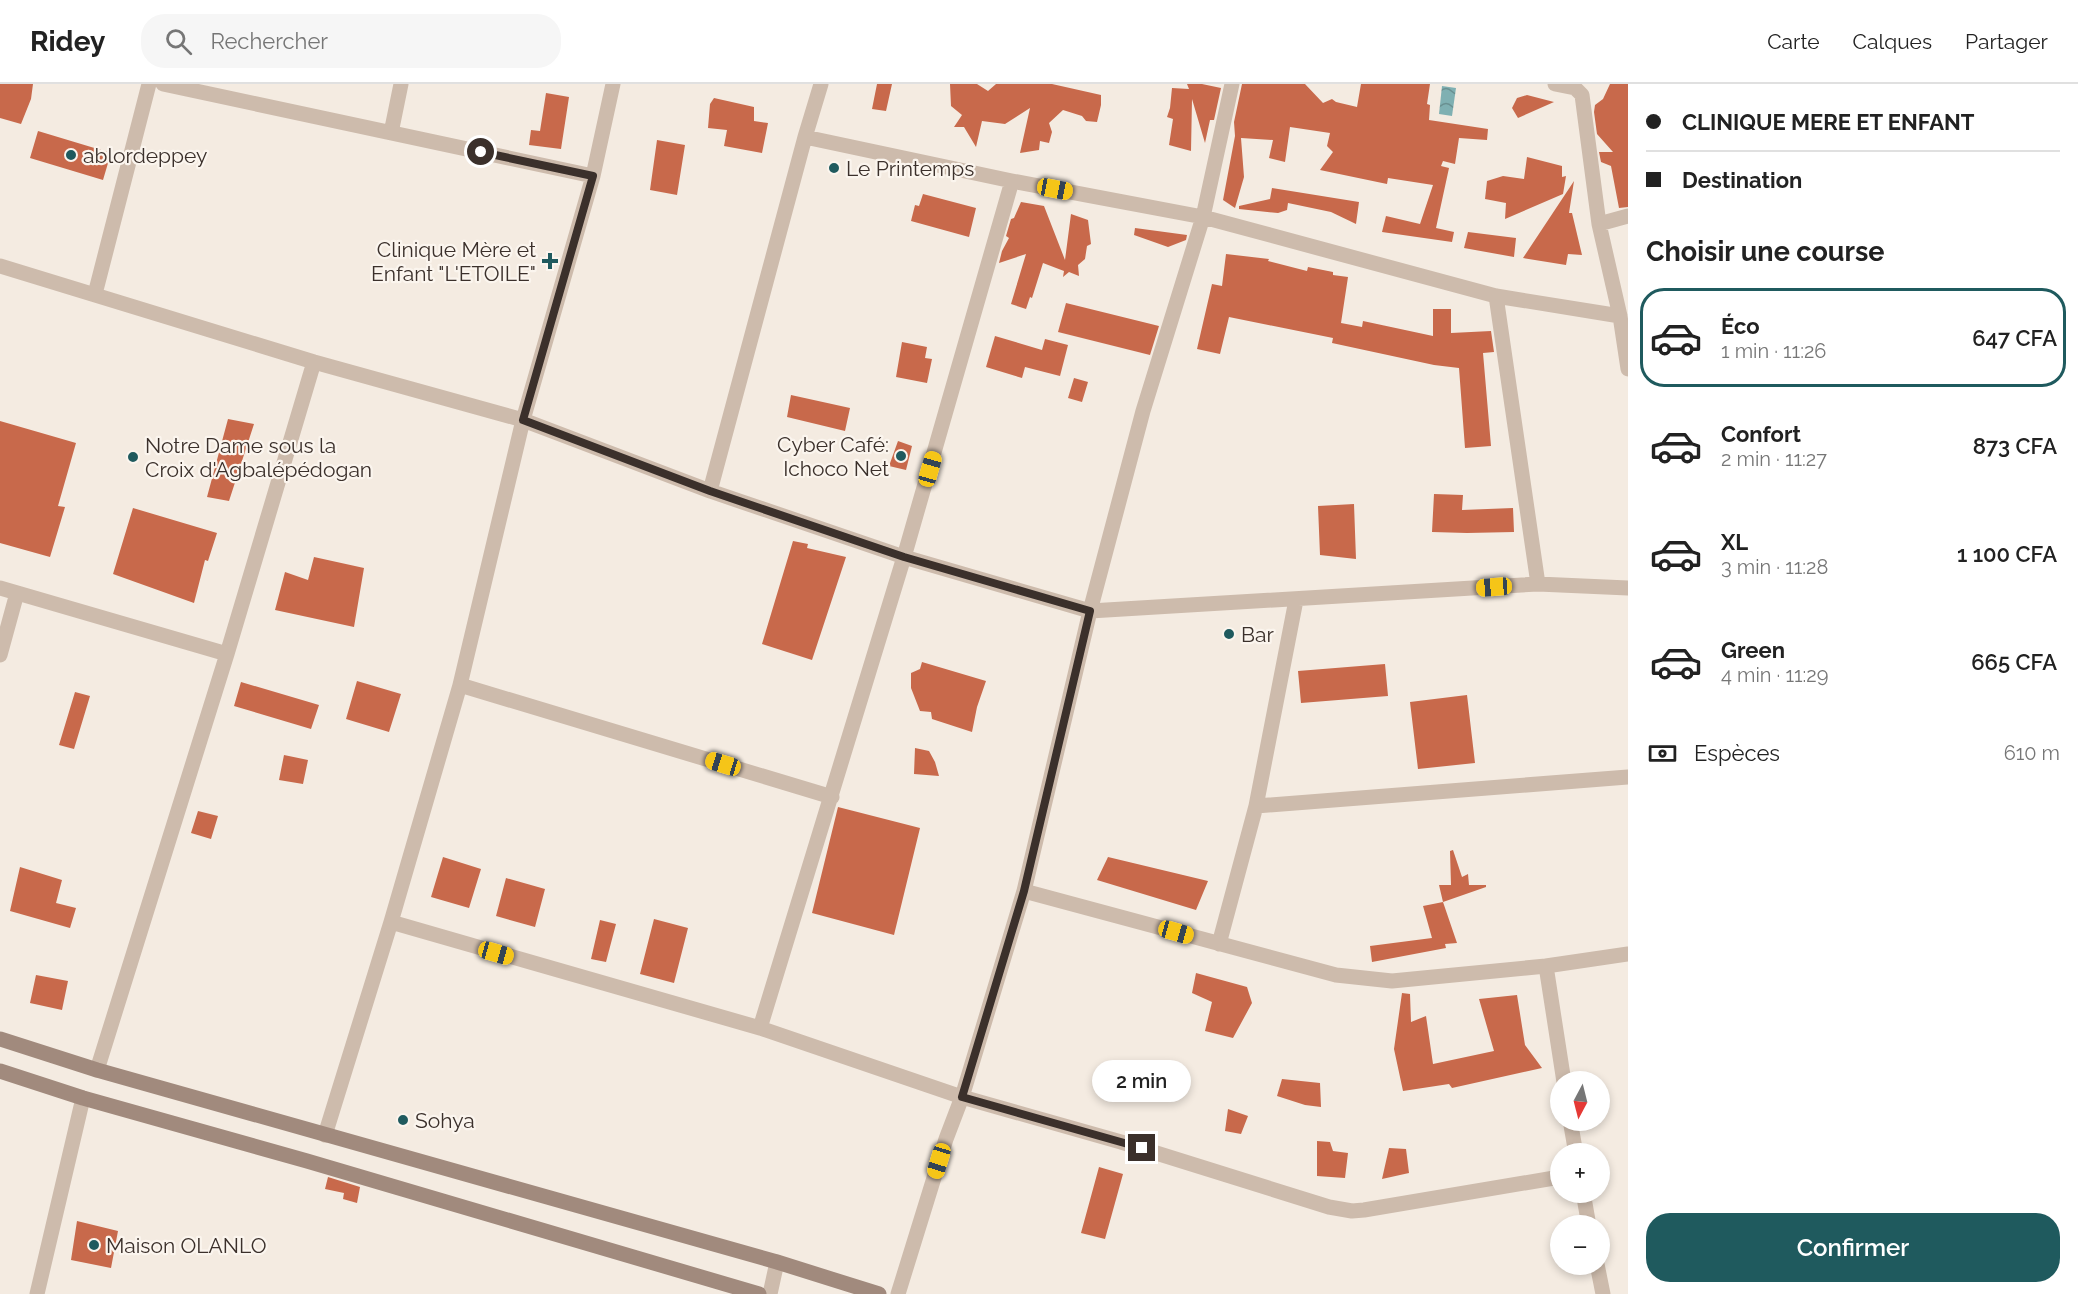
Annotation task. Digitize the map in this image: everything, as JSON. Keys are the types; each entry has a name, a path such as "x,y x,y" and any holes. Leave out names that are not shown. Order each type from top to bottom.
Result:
{"street":[{"path":"95,294 149,84"},
{"path":"163,84 593,176"},
{"path":"391,133 401,84"},
{"path":"325,1136 391,922 460,685 523,420 593,176 613,84"},
{"path":"710,491 821,84"},
{"path":"898,1294 946,1139 962,1097 1024,891 1090,611 1143,411 1203,217 1232,84"},
{"path":"1555,84 1575,88 1582,95 1599,224 1620,316 1628,369"},
{"path":"805,137 1012,181 1203,217 1496,296 1620,316"},
{"path":"760,1028 904,557 1012,181"},
{"path":"1599,224 1628,216"},
{"path":"0,266 314,362 523,420 710,491 904,557 1090,611 1538,584 1628,588"},
{"path":"1496,296 1538,584"},
{"path":"98,1070 227,654 314,362"},
{"path":"0,588 227,654"},
{"path":"0,655 18,593"},
{"path":"1219,944 1256,806 1296,600"},
{"path":"460,685 832,797"},
{"path":"1256,806 1628,777"},
{"path":"1024,891 1336,975 1374,980 1392,981 1546,966 1628,954"},
{"path":"391,922 760,1028 962,1097 1121,1142 1329,1207 1352,1211 1550,1179"},
{"path":"1546,966 1562,1071"},
{"path":"0,1039 325,1136 777,1262 879,1294"},
{"path":"0,1071 83,1098 319,1164 759,1294"},
{"path":"37,1294 83,1098"},
{"path":"770,1294 777,1262"},
{"path":"1599,1275 1603,1294"}],"water":[{"path":"1442,86 1456,88 1452,116 1439,114"}],"building":[{"path":"0,84 33,84 31,99 21,124 0,118"},
{"path":"877,84 892,84 886,111 872,109"},
{"path":"950,84 977,84 988,91 996,84 1052,84 1101,95 1101,105 1097,122 1086,121 1082,116 1063,110 1049,123 1052,132 1049,143 1040,141 1039,150 1020,153 1030,108 1005,124 982,121 976,147 964,127 954,127 962,115 951,106"},
{"path":"1187,84 1221,88 1214,120 1210,120 1205,143 1192,99 1191,151 1169,145 1173,119 1167,117 1172,88 1189,89"},
{"path":"1242,84 1305,84 1323,103 1332,99 1357,107 1361,84 1430,84 1427,104 1430,105 1429,120 1488,129 1487,140 1459,138 1455,164 1443,161 1441,166 1449,168 1436,228 1454,232 1452,242 1382,232 1386,216 1420,224 1433,185 1388,178 1387,184 1320,170 1333,152 1327,146 1330,133 1290,127 1285,162 1269,158 1273,140 1241,138 1244,177 1235,208 1223,200"},
{"path":"1610,84 1628,84 1628,207 1619,208 1611,166 1601,162 1599,152 1613,152 1597,134 1594,112 1595,105 1603,99"},
{"path":"546,93 569,97 561,149 529,145 531,130 540,131"},
{"path":"1527,95 1554,102 1518,118 1512,108 1517,98"},
{"path":"714,98 754,107 754,121 768,123 762,153 724,146 727,130 708,128 710,104"},
{"name":"ablordeppey","path":"38,131 111,153 103,180 30,158"},
{"path":"657,140 685,145 677,195 650,190"},
{"path":"1527,157 1562,166 1562,177 1566,176 1563,194 1505,219 1506,203 1485,199 1487,181 1503,176 1524,179"},
{"path":"1574,181 1569,213 1572,213 1582,255 1568,254 1566,265 1523,258"},
{"path":"1272,188 1359,202 1356,224 1331,212 1288,203 1287,210 1278,213 1239,209 1239,206 1270,199"},
{"path":"923,194 976,208 969,237 911,221 915,205 919,206"},
{"path":"1021,202 1044,206 1065,260 1071,214 1088,220 1091,244 1087,246 1085,259 1078,265 1079,276 1069,272 1063,277 1064,271 1043,263 1032,298 1030,297 1026,309 1011,304 1026,254 999,263 1009,238 1006,236 1011,219 1014,218"},
{"path":"1135,228 1187,235 1186,240 1168,247 1134,235"},
{"path":"1468,232 1516,238 1514,257 1464,248"},
{"path":"1226,254 1269,259 1268,261 1307,271 1308,267 1348,277 1341,323 1362,327 1363,321 1433,336 1433,309 1451,309 1451,333 1491,331 1494,352 1483,353 1491,446 1465,448 1459,368 1434,365 1332,343 1333,338 1229,317 1220,354 1197,349 1212,284 1222,286"},
{"path":"1066,303 1159,326 1150,355 1058,332"},
{"path":"995,336 1042,350 1045,339 1068,345 1060,376 1025,367 1022,378 986,367"},
{"path":"902,342 927,347 925,358 932,359 927,383 896,377"},
{"path":"1074,378 1088,382 1082,402 1068,398"},
{"path":"791,395 850,408 845,431 787,417"},
{"path":"228,419 254,424 229,501 207,497"},
{"path":"0,421 76,443 58,506 65,507 50,557 0,543"},
{"path":"898,441 912,446 906,470 889,466"},
{"path":"1434,494 1463,495 1462,510 1513,508 1514,532 1432,532"},
{"path":"1354,504 1356,559 1320,555 1318,506"},
{"path":"133,508 217,533 208,561 205,560 194,603 113,574"},
{"path":"793,541 808,544 807,548 846,557 812,660 762,644"},
{"path":"314,557 364,568 354,627 275,610 285,572 308,580"},
{"path":"922,662 986,681 972,732 932,719 931,712 920,711 911,688 911,673 920,669"},
{"path":"1385,664 1388,696 1301,703 1298,671"},
{"path":"357,681 401,694 389,732 346,719"},
{"path":"241,682 319,705 311,729 234,706"},
{"path":"75,692 90,696 74,749 59,745"},
{"path":"1467,695 1475,763 1418,769 1410,702"},
{"path":"915,748 929,751 939,776 914,774"},
{"path":"284,755 308,760 303,784 279,780"},
{"path":"838,807 920,828 894,935 812,913"},
{"path":"198,811 218,816 211,839 191,833"},
{"path":"1453,850 1462,877 1468,874 1469,885 1486,885 1486,887 1443,902 1439,885 1451,885 1450,851"},
{"path":"443,857 481,869 469,908 431,897"},
{"path":"1108,857 1208,881 1196,910 1097,880"},
{"path":"20,867 62,880 56,903 76,908 70,928 10,911"},
{"path":"506,878 545,889 535,927 496,916"},
{"path":"1443,902 1457,943 1445,944 1446,948 1372,962 1370,946 1432,938 1423,906"},
{"path":"654,919 688,928 674,983 640,974"},
{"path":"600,920 616,924 606,962 591,959"},
{"path":"1196,973 1247,987 1252,1003 1233,1038 1205,1031 1212,1002 1192,993"},
{"path":"36,975 68,981 62,1010 30,1003"},
{"path":"1402,993 1410,994 1411,1022 1426,1016 1433,1064 1494,1051 1479,999 1517,995 1525,1045 1542,1068 1452,1088 1449,1084 1403,1091 1394,1049"},
{"path":"1282,1079 1320,1083 1321,1107 1305,1105 1277,1096"},
{"path":"1228,1109 1248,1116 1241,1134 1225,1131"},
{"path":"1317,1141 1330,1142 1333,1151 1348,1153 1345,1178 1317,1176"},
{"path":"1389,1148 1406,1149 1409,1173 1382,1179"},
{"path":"1099,1167 1123,1174 1105,1239 1081,1233"},
{"path":"328,1177 360,1187 357,1203 343,1199 344,1193 325,1189"},
{"name":"Maison OLANLO","path":"77,1221 118,1231 111,1268 71,1260"}],"place":[{"name":"ablordeppey","path":"71,155"},
{"name":"Le Printemps","path":"834,168"},
{"name":"Clinique Mère et Enfant \"L'ETOILE\"","path":"550,261"},
{"name":"Cyber Café: Ichoco Net","path":"901,456"},
{"name":"Notre Dame sous la Croix d'Agbalépédogan","path":"133,457"},
{"name":"Bar","path":"1229,634"},
{"name":"Sohya","path":"403,1120"},
{"name":"Maison OLANLO","path":"94,1245"}],"route":[{"path":"481,152 593,176 523,420 710,491 904,557 1090,611 1024,891 962,1097 1142,1148"}]}
